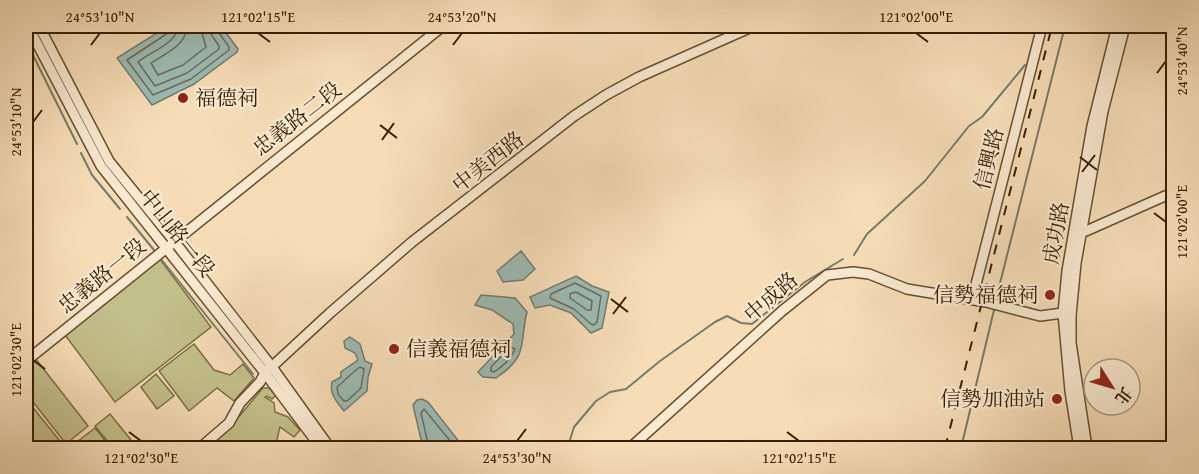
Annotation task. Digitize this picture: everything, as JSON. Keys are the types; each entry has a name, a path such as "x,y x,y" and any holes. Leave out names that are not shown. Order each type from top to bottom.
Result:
{"street":[{"name":"中山路一段","path":"28,26 101,166 170,244"},
{"name":"中山路一段","path":"39,26 109,161 170,244 330,448"},
{"name":"忠義路二段","path":"170,244 443,26"},
{"name":"中美西路","path":"200,448 230,423 240,403 268,370 330,313 412,242 574,116 639,77 754,26"},
{"name":"信興路","path":"972,300 1042,26"},
{"name":"成功路","path":"1079,448 1070,391 1067,314 1076,263 1078,230 1092,126 1117,26"},
{"name":"成功路","path":"1078,230 1103,111 1125,26"},
{"path":"1078,230 1173,192"},
{"name":"忠義路一段","path":"26,361 170,244"},
{"name":"中成路","path":"630,448 782,311 827,275 853,272 869,274 907,289 986,302 1040,316 1067,314"},
{"name":"成功路","path":"1067,314 1087,448"},
{"name":"中山路一段","path":"268,370 321,448"}],"shaded area":[{"path":"159,258 211,327 115,402 62,331"},
{"path":"194,344 214,370 230,375 243,364 254,378 234,401 217,388 189,411 159,371"},
{"path":"35,358 88,426 66,444 26,393 26,365"},
{"path":"156,374 174,396 157,409 141,387"},
{"path":"263,388 269,388 276,395 272,399 265,397 274,403 275,412 288,417 300,430 294,437 280,427 275,448 206,448 226,432"},
{"path":"26,399 64,446 34,448 26,438"},
{"path":"110,414 131,440 121,448 113,448 95,426"},
{"path":"95,428 111,448 69,448"}],"water":[{"path":"168,26 221,26 238,49 194,84 152,105 117,58"},
{"path":"521,251 535,269 523,280 503,282 497,271"},
{"path":"576,276 592,286 609,292 602,328 591,333 571,313 550,305 535,308 530,297"},
{"path":"481,295 515,298 527,312 518,356 514,363 496,378 483,377 478,372 514,334 513,324 492,310 475,305"},
{"path":"350,337 360,344 365,361 372,364 367,391 344,411 334,398 331,386 332,382 341,377 341,372 358,360 355,353 345,348 344,341"},
{"path":"422,399 428,402 464,448 423,448 413,405 417,400"}],"waterway":[{"path":"996,299 1065,26"},
{"path":"26,41 77,144"},
{"path":"854,255 867,234 925,181 969,126 982,117 1025,65"},
{"path":"81,153 92,175 120,209"},
{"path":"127,217 154,250"},
{"path":"161,259 253,374"},
{"path":"568,446 574,427 596,401 610,392 626,389 660,361 727,316 741,323 752,324 805,282 843,259"},
{"path":"961,448 994,310"}],"railway":[{"path":"945,448 1052,26"}],"place":[{"name":"福德祠","path":"183,98"},
{"name":"信勢福德祠","path":"1050,295"},
{"name":"信義福德祠","path":"394,349"},
{"name":"信勢加油站","path":"1057,399"}]}
